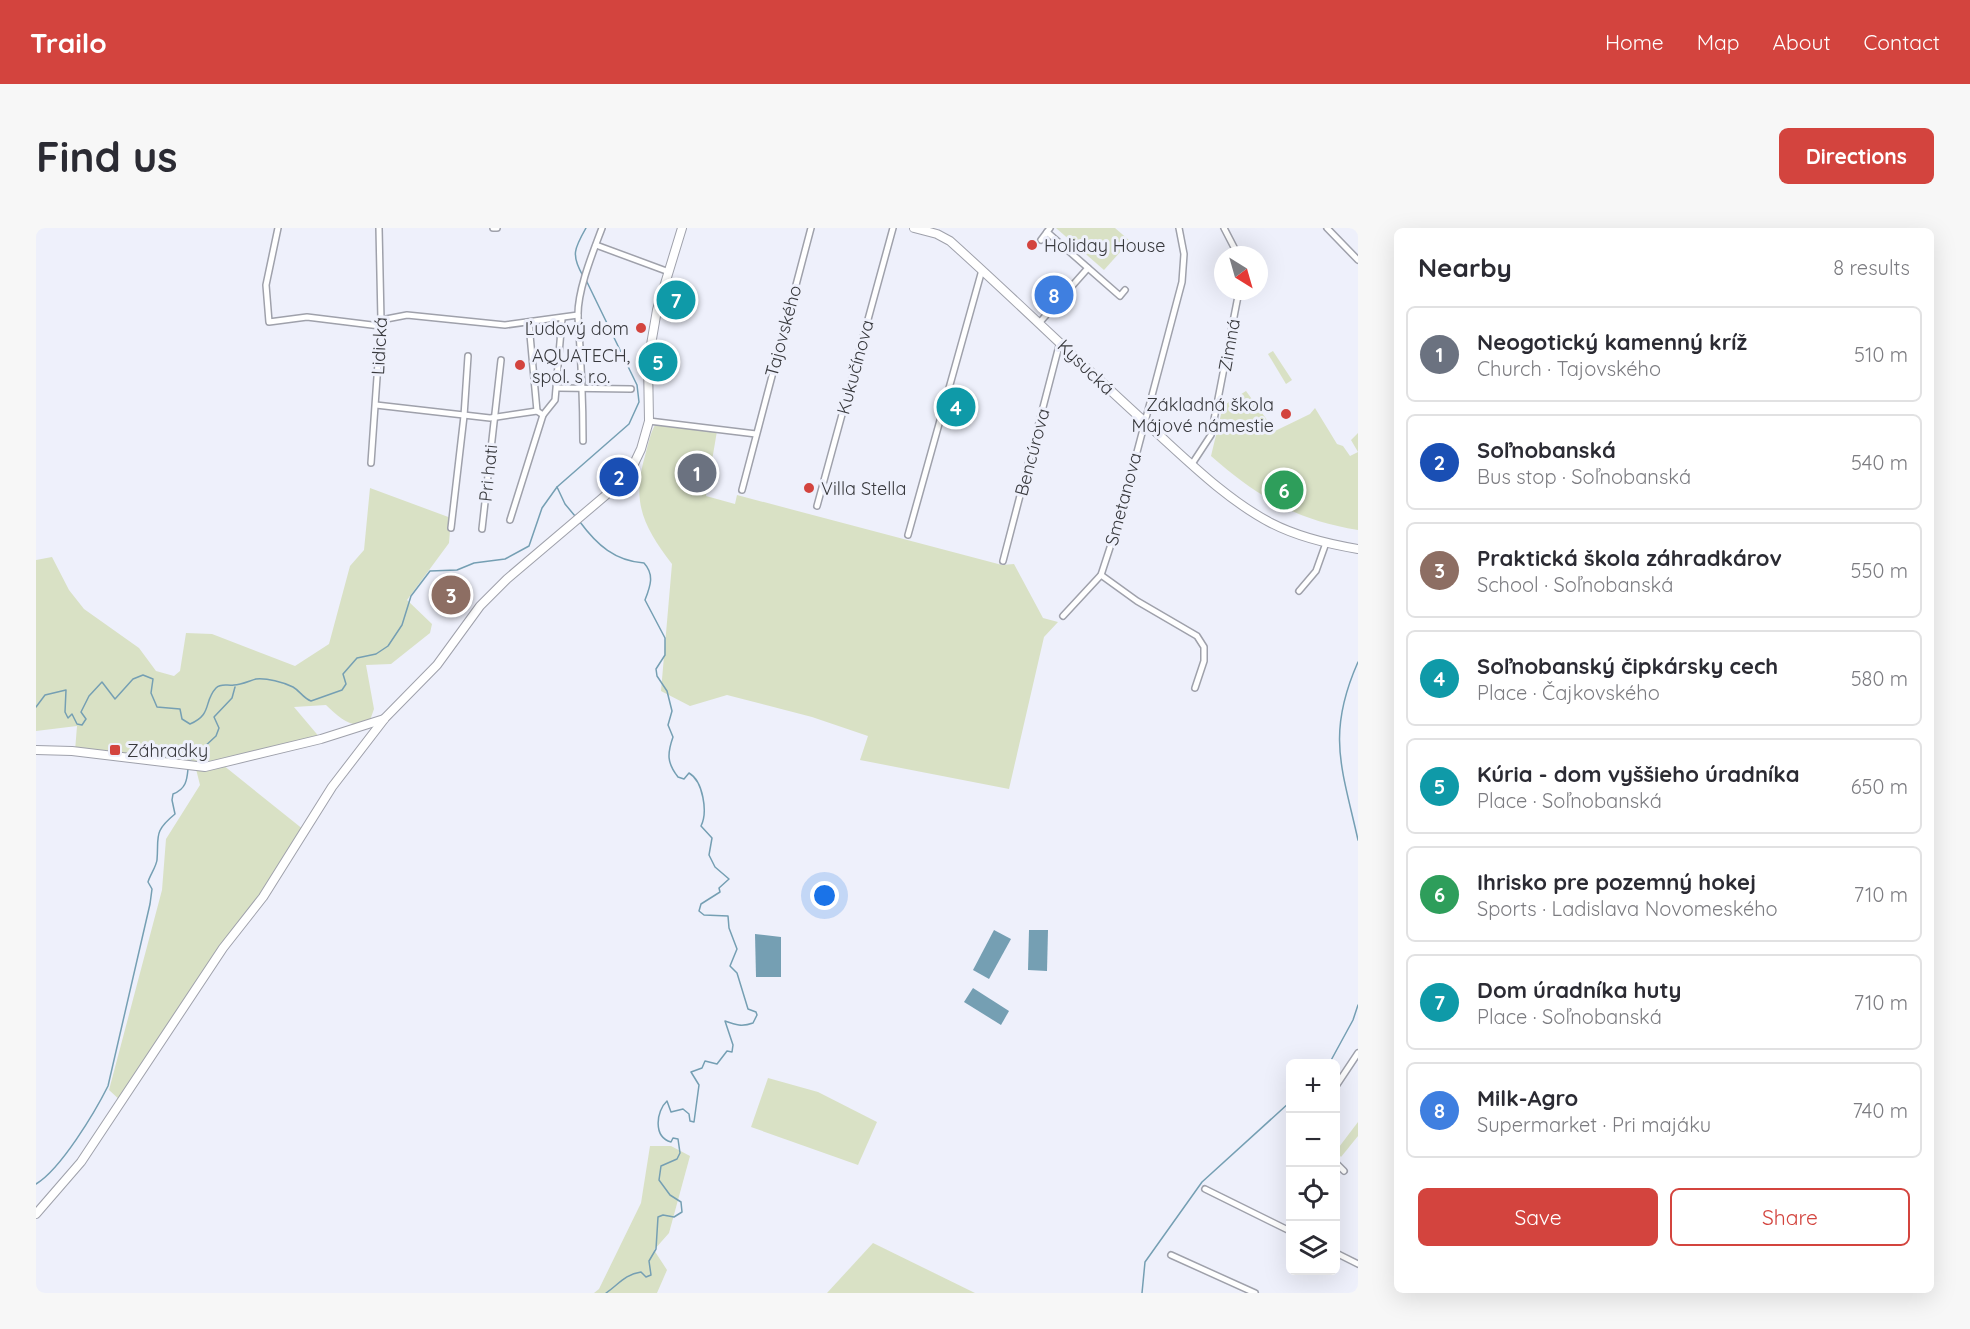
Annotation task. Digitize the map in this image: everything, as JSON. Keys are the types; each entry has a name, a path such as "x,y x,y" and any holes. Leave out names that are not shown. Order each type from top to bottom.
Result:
{"street":[{"path":"278,228 266,285 269,322 307,317 381,323 407,315 505,325 529,324 578,315"},
{"name":"Lidická","path":"371,464 381,323 379,228"},
{"path":"583,441 584,390 578,315 586,277 602,228"},
{"path":"36,1214 81,1162 223,948 263,897 332,787 385,718 441,660 480,606 507,579 627,475 641,449 649,421 648,362 657,310 682,228"},
{"name":"Tajovského","path":"742,490 811,228"},
{"name":"Kukučínova","path":"817,506 893,228"},
{"name":"Kysucká","path":"914,228 945,238 1040,322 1087,370 1241,505 1270,523 1326,543 1358,549"},
{"name":"Smetanova","path":"1063,616 1101,575 1119,520 1182,282 1185,254 1179,228"},
{"path":"1224,228 1233,246"},
{"path":"1327,228 1358,260"},
{"path":"1041,240 1049,230 1120,296 1125,290"},
{"path":"596,245 669,272"},
{"path":"1040,322 1088,268"},
{"path":"908,535 982,270"},
{"name":"Zimná","path":"1192,464 1211,435 1237,300"},
{"name":"Pri hati","path":"510,520 543,415 555,400 558,388 562,319"},
{"path":"529,324 537,411 543,415"},
{"name":"Bencúrova","path":"1003,561 1060,342"},
{"name":"Pri hati","path":"451,528 464,416 468,356"},
{"name":"Pri hati","path":"482,530 501,360"},
{"path":"558,388 631,389"},
{"name":"Pri hati","path":"376,405 464,416 495,417 537,411"},
{"path":"649,421 756,434"},
{"path":"1299,591 1316,572 1326,543"},
{"path":"1101,575 1137,601 1197,636 1204,647 1204,661 1195,688"},
{"path":"36,750 83,752 194,766 232,762 321,739 385,718"},
{"path":"1340,1079 1358,1053"},
{"path":"1339,1167 1344,1172"},
{"path":"1205,1189 1286,1229"},
{"path":"1171,1255 1255,1293"},
{"path":"1340,1255 1358,1264"}],"green space":[{"path":"1056,228 1115,228 1130,241 1104,270"},
{"path":"1273,351 1292,380 1286,384 1268,354"},
{"path":"1246,391 1275,431 1310,414 1315,408 1337,444 1343,446 1350,456 1358,452 1358,530 1315,520 1279,505 1228,471 1211,456 1223,406"},
{"path":"655,425 717,431 706,496 735,504 737,495 1002,565 1014,564 1043,618 1058,622 1044,637 1009,789 860,760 868,736 812,717 727,695 690,706 661,691 672,564 647,526 639,488 650,436"},
{"path":"1358,433 1358,452 1351,440"},
{"path":"370,488 451,518 449,543 407,600 432,624 430,633 391,664 366,665 374,709 369,723 350,723 340,718 326,705 294,707 321,739 223,765 304,830 252,911 122,1102 109,1090 162,890 166,839 200,785 195,765 75,751 77,726 36,731 36,560 52,557 69,590 84,609 139,648 156,671 174,676 180,671 186,633 212,634 295,666 329,644 350,566 364,550"},
{"path":"768,1078 818,1092 877,1122 858,1165 751,1127"},
{"path":"1358,1122 1358,1136 1341,1157 1340,1146"},
{"path":"650,1146 671,1146 690,1156 669,1233 654,1250 667,1270 657,1293 594,1293 599,1289 641,1203"},
{"path":"873,1243 975,1293 827,1293"}],"water":[{"path":"994,930 1011,939 989,979 973,970"},
{"path":"1029,930 1048,930 1047,971 1028,970"},
{"path":"755,934 781,937 781,977 756,977"},
{"path":"973,988 1009,1011 1001,1025 964,1002"}],"waterway":[{"path":"583,276 577,263 576,252 586,228"},
{"path":"36,707 45,695 66,690 65,712 68,718 72,714 77,724 82,725 86,719 81,712 89,696 102,682 115,699 133,679 143,675 153,679 151,693 157,707 180,709 182,719 190,724 202,716 212,693 222,685 239,684 256,679 270,680 293,687 311,701 342,690 346,684 343,674 357,658 376,654 388,646 402,625 411,596 430,571 457,570 474,563 505,559 529,546 542,508 557,487 629,424 639,402 637,385 586,280"},
{"path":"557,487 565,504 575,516"},
{"path":"580,522 600,545 624,559 644,563 650,572 650,586 645,600 665,638 665,655 656,669 657,676 667,691 672,711 668,725 673,737 669,753 670,763 678,777 684,779 689,773 698,783 704,805 701,826 712,838 709,855 715,867 729,879 719,888 720,892 701,904 699,911 704,915 728,916 729,928 737,949 730,966 737,973 748,1009 756,1012 757,1015 753,1023 746,1025 725,1021 733,1045 732,1052 727,1051 717,1064 705,1061 702,1068 691,1072 699,1085 694,1122 690,1121 689,1114 683,1109 671,1112 667,1101 663,1105 658,1123 661,1135 671,1142 673,1138 678,1139 680,1153 677,1159 661,1166 659,1180 670,1195 681,1202 682,1212 674,1217 663,1215 658,1217 656,1249 649,1261 651,1275 646,1277 641,1272 630,1275 606,1293"},
{"path":"1358,662 1348,687 1340,731 1343,771 1358,840"},
{"path":"189,761 216,736 219,728 214,717 232,698 235,687"},
{"path":"36,1184 46,1177 66,1153 108,1086 150,904 152,889 148,882 156,863 158,835 163,825 175,814 173,794 183,787 188,769"},
{"path":"1332,1059 1353,1020 1358,1005"},
{"path":"1142,1293 1145,1262 1202,1182 1286,1106"}],"place":[{"name":"Holiday House","path":"1032,245"},
{"name":"Milk-Agro","path":"1054,295"},
{"name":"Dom úradníka huty","path":"676,300"},
{"name":"Ľudový dom","path":"641,328"},
{"name":"Kúria - dom vyššieho úradníka","path":"658,362"},
{"name":"AQUATECH, spol. s r.o.","path":"520,365"},
{"name":"Soľnobanský čipkársky cech","path":"956,407"},
{"name":"Základná škola Májové námestie","path":"1286,414"},
{"name":"Neogotický kamenný kríž","path":"697,473"},
{"name":"Soľnobanská","path":"619,477"},
{"name":"Villa Stella","path":"809,488"},
{"name":"Ihrisko pre pozemný hokej","path":"1284,490"},
{"name":"Praktická škola záhradkárov","path":"451,595"},
{"name":"Záhradky","path":"115,750"}]}
